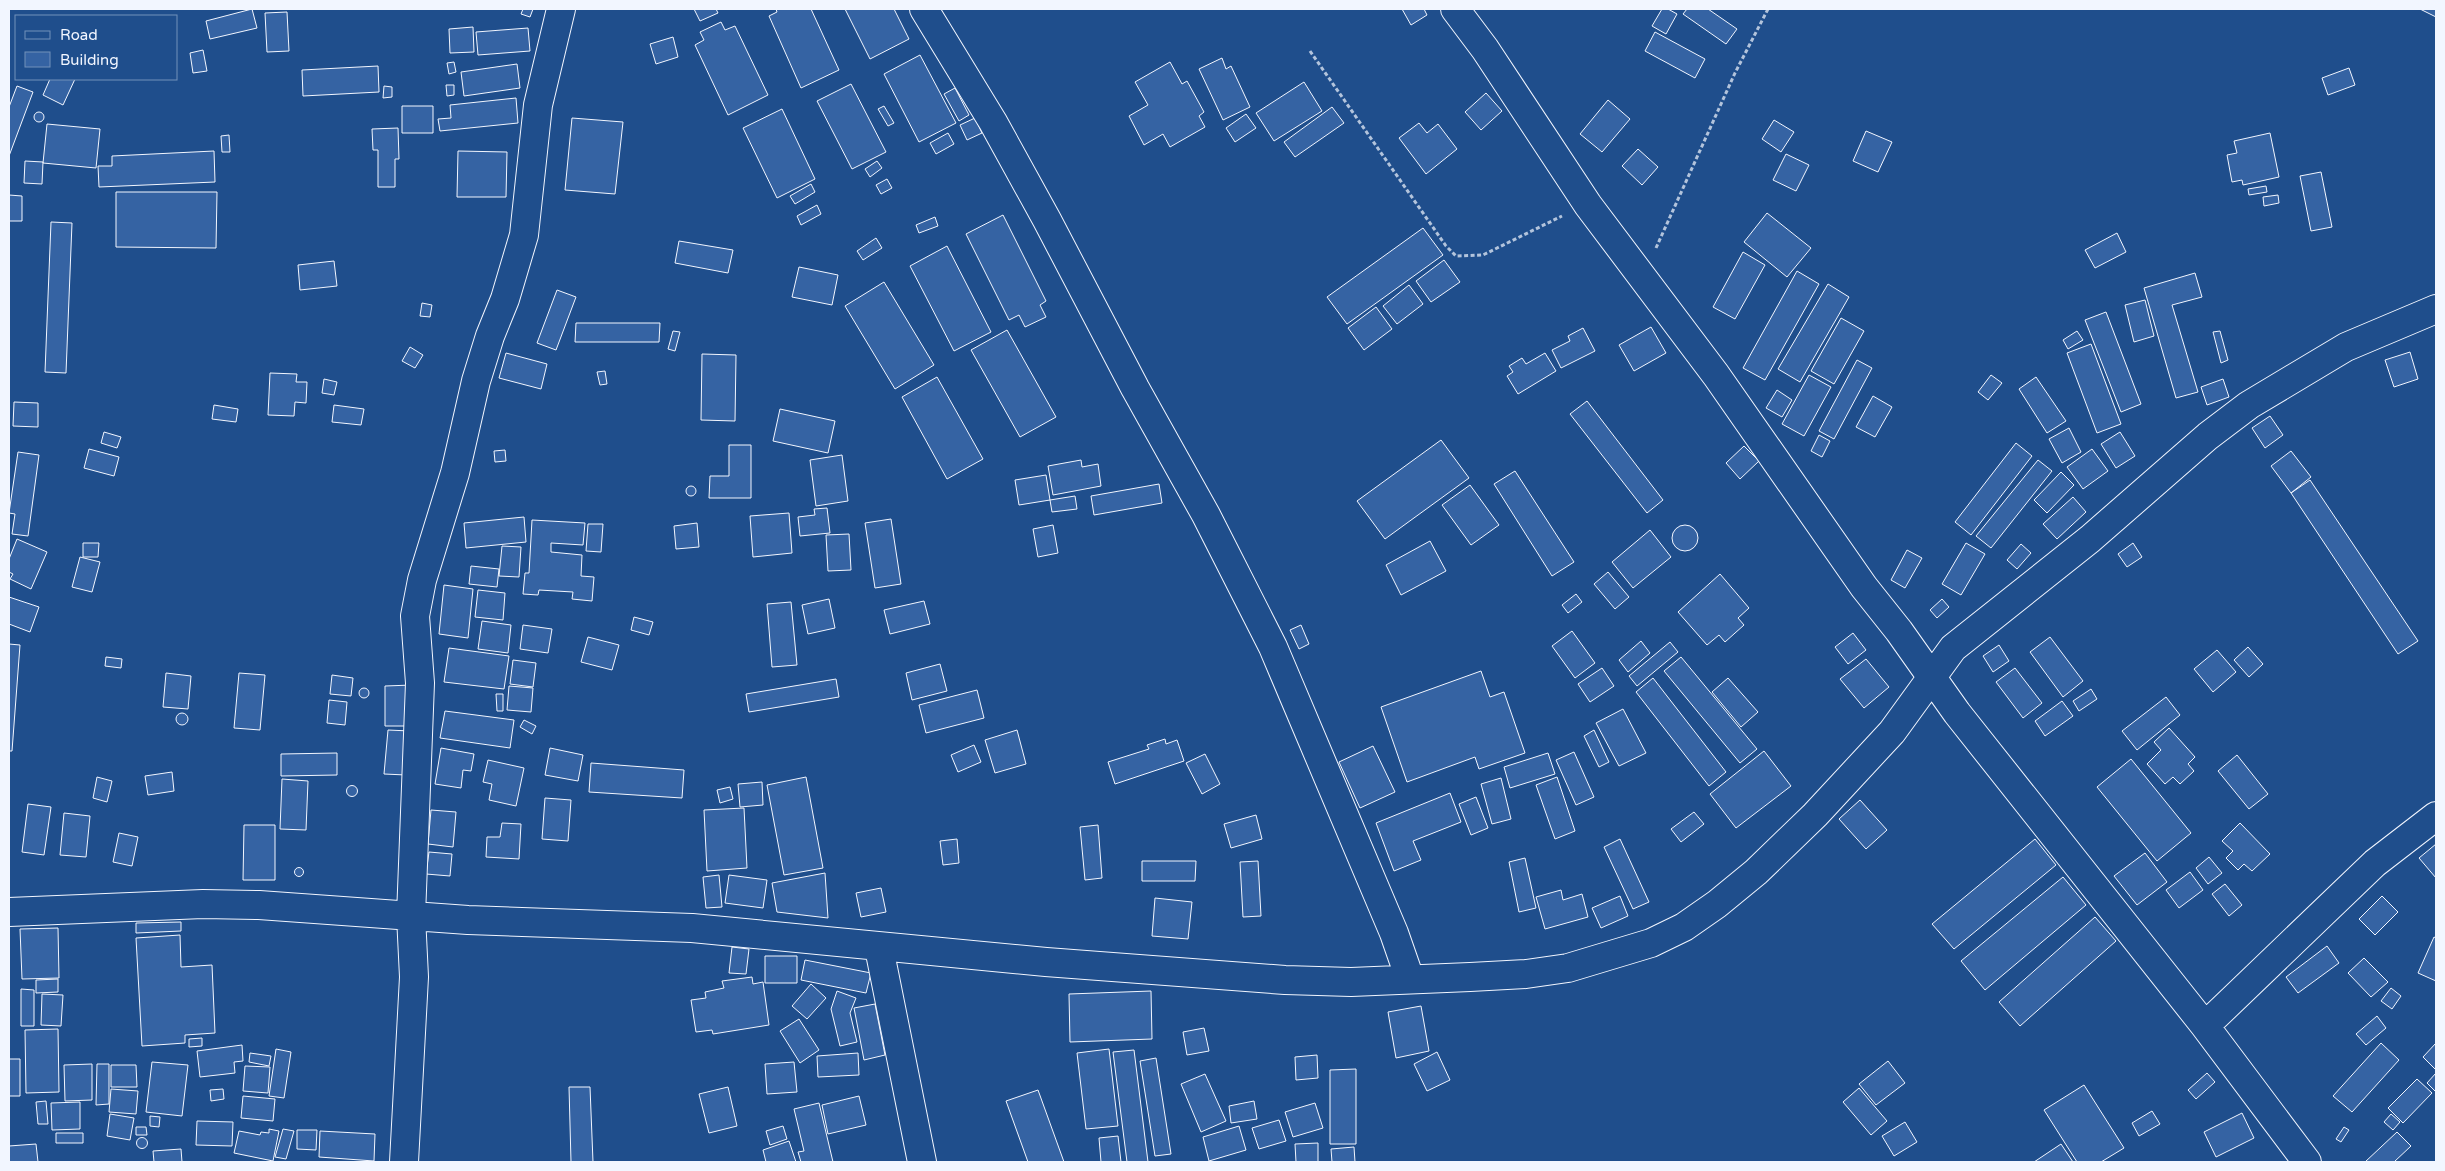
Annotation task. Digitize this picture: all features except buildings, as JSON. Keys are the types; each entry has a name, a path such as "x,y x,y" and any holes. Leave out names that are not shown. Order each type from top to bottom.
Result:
{"street":[{"path":"404,1162 414,977 411,916 420,683 415,616 418,595 455,473 476,381 490,336 505,299 524,234 538,105 546,65 561,9"},
{"path":"924,9 992,122 1046,220 1135,388 1206,515 1273,647 1394,933 1410,980"},
{"path":"1455,9 1484,49 1588,205 1716,375 1864,587 1963,720 2205,1026 2307,1162"},
{"path":"9,912 203,904 269,905 411,916 692,928 795,937 879,948 1286,980 1351,982 1410,980 1526,974 1568,968 1651,943 1684,927 1756,872 1815,815 1892,732 1953,648 2074,551 2208,436 2249,405 2346,346 2436,309"},
{"path":"2205,1026 2375,863 2436,816"},
{"path":"879,948 922,1162"}],"path":[{"path":"1643,278 1735,74 1768,9"},
{"path":"1310,51 1446,246 1456,256 1484,255 1588,205"}]}
